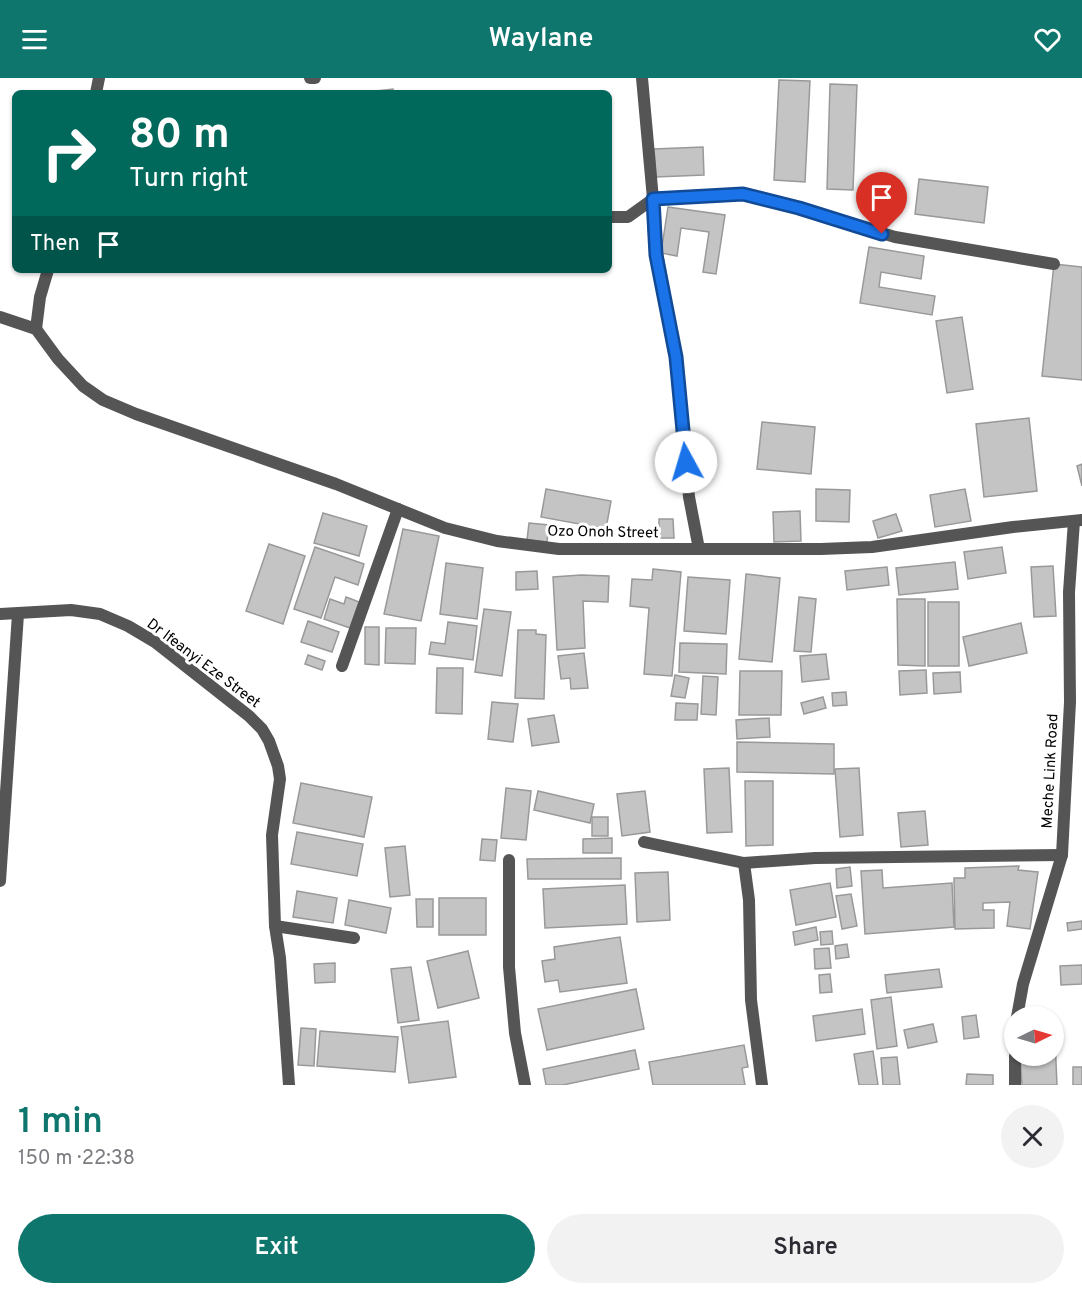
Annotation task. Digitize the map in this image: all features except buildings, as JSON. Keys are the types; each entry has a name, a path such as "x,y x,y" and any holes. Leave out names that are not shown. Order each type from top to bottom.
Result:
{"street":[{"path":"310,78 315,78"},
{"path":"642,78 653,199 654,237 676,357 689,497 699,549"},
{"path":"612,217 628,217 653,199 743,194 895,237 1054,264"},
{"path":"0,317 36,329 40,297 47,273"},
{"name":"Ozo Onoh Street","path":"36,329 58,359 77,379 103,400 136,414 336,483 445,528 497,541 559,549 821,549 872,547 1013,527 1078,521"},
{"path":"342,666 398,509"},
{"name":"Meche Link Road","path":"1019,1006 1023,984 1062,855 1070,702 1069,592 1078,521"},
{"name":"Dr Ifeanyi Eze Street","path":"0,614 57,610 83,611 100,614 128,626 156,642 262,729 275,755 280,779 272,835 275,926 280,958 290,1085"},
{"path":"0,881 18,614"},
{"path":"644,842 744,863 826,857 1062,855"},
{"path":"508,860 509,967 515,1033 525,1085"},
{"path":"744,863 749,900 751,1000 762,1085"},
{"path":"275,926 354,938"},
{"path":"1015,1066 1015,1085"}],"route":[{"path":"686,462 676,357 656,255 653,199 743,194 799,208 882,234"}]}
